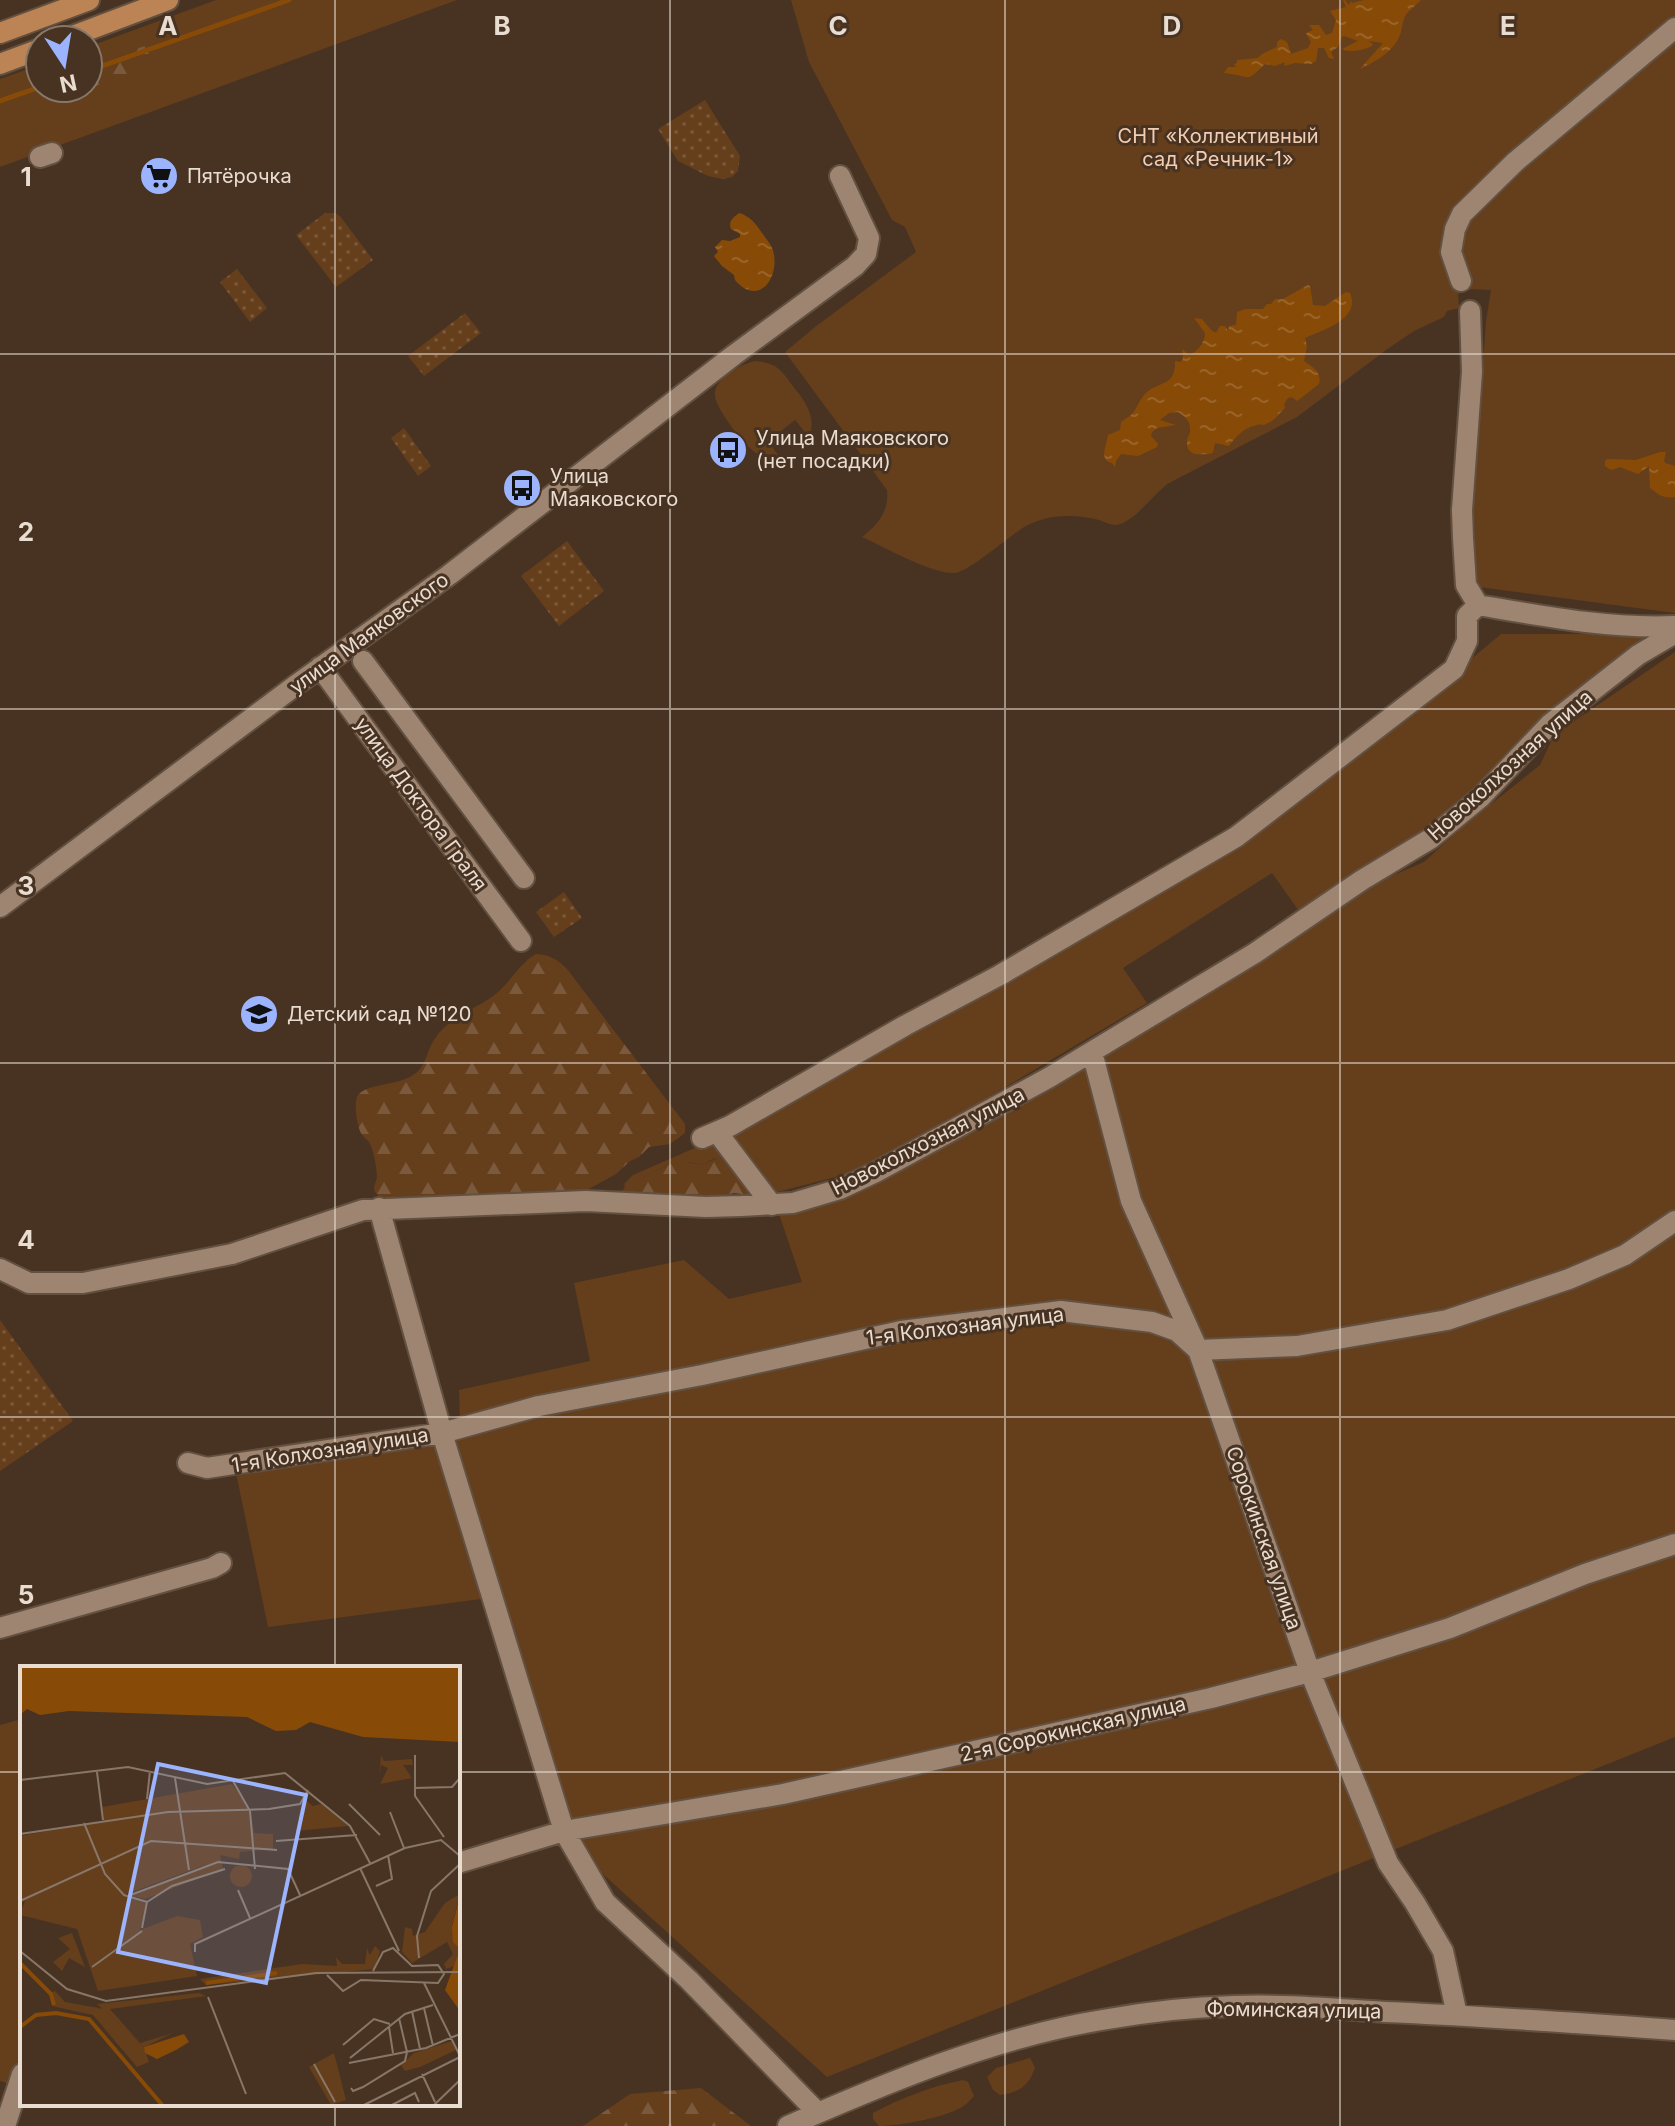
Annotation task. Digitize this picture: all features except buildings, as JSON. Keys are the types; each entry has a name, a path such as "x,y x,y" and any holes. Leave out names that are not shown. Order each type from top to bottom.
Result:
{"main road":[{"path":"0,33 89,0"},
{"path":"104,24 168,0"},
{"path":"0,64 24,55"}],"street":[{"path":"1461,281 1451,252 1455,229 1462,214 1515,162 1675,28"},
{"name":"улица Маяковского","path":"0,907 320,667 449,575 734,355 855,266 866,254 869,238 840,176"},
{"path":"1470,311 1472,372 1462,510 1466,585 1478,605 1554,618 1652,627 1675,626"},
{"path":"772,1205 710,1135 1000,975 1236,837 1454,669 1467,641 1467,616 1478,605"},
{"name":"Новоколхозная улица","path":"0,1269 29,1283 83,1283 232,1254 363,1210 379,1208 586,1201 706,1207 772,1205 793,1203 856,1182 1016,1097 1092,1052 1255,953 1362,880 1430,839 1481,797 1550,724 1638,655 1675,633"},
{"name":"улица Доктора Граля","path":"363,661 524,878"},
{"name":"улица Доктора Граля","path":"320,667 521,941"},
{"name":"Сорокинская улица","path":"1092,1052 1131,1201 1198,1350 1310,1672 1388,1863 1443,1951 1457,2015"},
{"path":"379,1208 442,1433 564,1831 605,1902 689,1980 818,2113"},
{"path":"1198,1350 1297,1346 1447,1320 1569,1279 1625,1255 1675,1221"},
{"name":"1-я Колхозная улица","path":"188,1463 207,1468 442,1433 539,1406 702,1375 901,1331 1061,1311 1152,1322 1177,1331 1198,1350"},
{"name":"2-я Сорокинская улица","path":"460,1862 564,1831 783,1794 1211,1698 1310,1672 1450,1628 1585,1574 1675,1544"},
{"path":"0,1628 221,1563"},
{"name":"Фоминская улица","path":"788,2126 928,2069 1007,2043 1100,2020 1159,2012 1236,2006 1457,2015 1675,2030"},
{"path":"5,2126 20,2080"}],"green space":[{"path":"216,0 457,0 0,167 0,79 24,71 24,104 104,104 104,41"},
{"name":"СНТ «Коллективный сад «Речник-1»","path":"791,0 1675,0 1675,613 1472,586 1473,512 1486,321 1491,290 1472,289 1458,294 1459,308 1447,311 1444,317 1414,331 1297,417 1169,483 1123,523 1114,525 1071,516 1043,519 1026,526 969,567 954,573 921,565 862,537 881,517 887,490 785,352 916,252 905,227 892,220 809,62"},
{"path":"169,39 178,47 177,51 104,83 104,58"},
{"path":"24,90 25,104 0,114 0,99"},
{"path":"705,100 740,156 738,171 732,177 708,176 678,161 658,129"},
{"path":"325,213 340,216 373,260 336,287 296,235"},
{"path":"237,269 267,308 250,322 220,282"},
{"path":"465,313 481,333 424,376 408,356"},
{"path":"756,361 780,370 811,416 809,437 795,420 768,441 780,458 762,456 751,449 725,418 715,396 723,378 736,368"},
{"path":"404,428 431,466 418,476 391,438"},
{"path":"567,541 604,591 559,626 521,576"},
{"path":"1501,634 1651,634 1542,721 1519,752 1403,848 1299,911 1272,873 1123,968 1147,1003 867,1169 773,1193 727,1136 1349,761"},
{"path":"1675,652 1675,1737 827,2077 573,1847 481,1599 268,1627 236,1473 460,1424 459,1390 590,1361 574,1283 684,1260 729,1299 802,1282 779,1214 845,1194 1373,884 1424,862 1540,765 1554,735"},
{"path":"564,892 582,918 554,937 536,912"},
{"path":"536,954 553,958 567,969 685,1124 685,1133 670,1144 649,1147 616,1174 585,1191 379,1197 374,1190 377,1178 375,1160 357,1121 357,1097 367,1089 402,1080 417,1072 432,1044 447,1025 497,993"},
{"path":"716,1146 730,1161 715,1158 703,1165 689,1162 666,1166 624,1188 633,1175 697,1147"},
{"path":"719,1157 725,1158 752,1192 749,1195 734,1193 718,1197 651,1199 623,1194 628,1184 666,1166 681,1161 703,1165"},
{"path":"0,1320 73,1421 0,1471"},
{"path":"20,1720 20,2055 9,2084 0,2081 0,1725"},
{"path":"1030,2058 1035,2067 1023,2087 1000,2095 993,2090 987,2077 996,2068"},
{"path":"963,2080 968,2082 974,2096 958,2109 899,2124 879,2126 873,2119 873,2113 906,2098"},
{"path":"701,2088 751,2126 583,2126 630,2094"}],"water":[{"path":"1343,0 1349,5 1351,1 1364,0 1421,0 1405,16 1392,48 1360,69 1383,43 1368,41 1372,46 1346,50 1342,49 1358,41 1344,36 1331,52 1334,59 1329,58 1324,48 1318,48 1316,61 1311,64 1265,64 1249,77 1224,73 1228,67 1236,67 1234,64 1237,60 1258,58 1277,47 1281,39 1287,42 1291,54 1308,48 1311,42 1306,33 1313,30 1309,25 1319,25 1326,35 1332,33 1336,20 1330,11 1346,7"},
{"path":"739,213 755,224 773,252 773,274 758,290 743,287 714,256 718,252 715,247 722,240 740,237 730,226"},
{"path":"1308,285 1313,305 1325,306 1346,292 1350,293 1352,302 1350,310 1338,323 1305,338 1304,361 1318,373 1319,384 1297,401 1288,398 1285,408 1274,419 1244,430 1229,446 1215,443 1213,453 1200,454 1189,450 1190,425 1178,412 1169,413 1160,420 1176,425 1157,428 1152,432 1157,447 1138,456 1121,454 1115,467 1105,459 1108,435 1120,430 1121,422 1132,414 1147,392 1170,379 1175,361 1183,359 1182,349 1189,355 1204,340 1205,333 1194,318 1202,319 1216,333 1220,326 1225,326 1228,331 1229,326 1236,325 1237,312 1263,309 1275,299 1283,299"},
{"path":"1666,452 1665,463 1675,466 1675,497 1662,496 1650,488 1649,466 1638,474 1620,467 1611,470 1605,466 1607,459 1636,460"}],"waterway":[{"path":"104,65 289,0"},
{"path":"0,101 24,93"}],"place":[{"name":"Пятёрочка","path":"159,176"},
{"name":"Улица Маяковского (нет посадки)","path":"728,450"},
{"name":"Улица Маяковского","path":"522,488"},
{"name":"Детский сад №120","path":"259,1014"}]}
